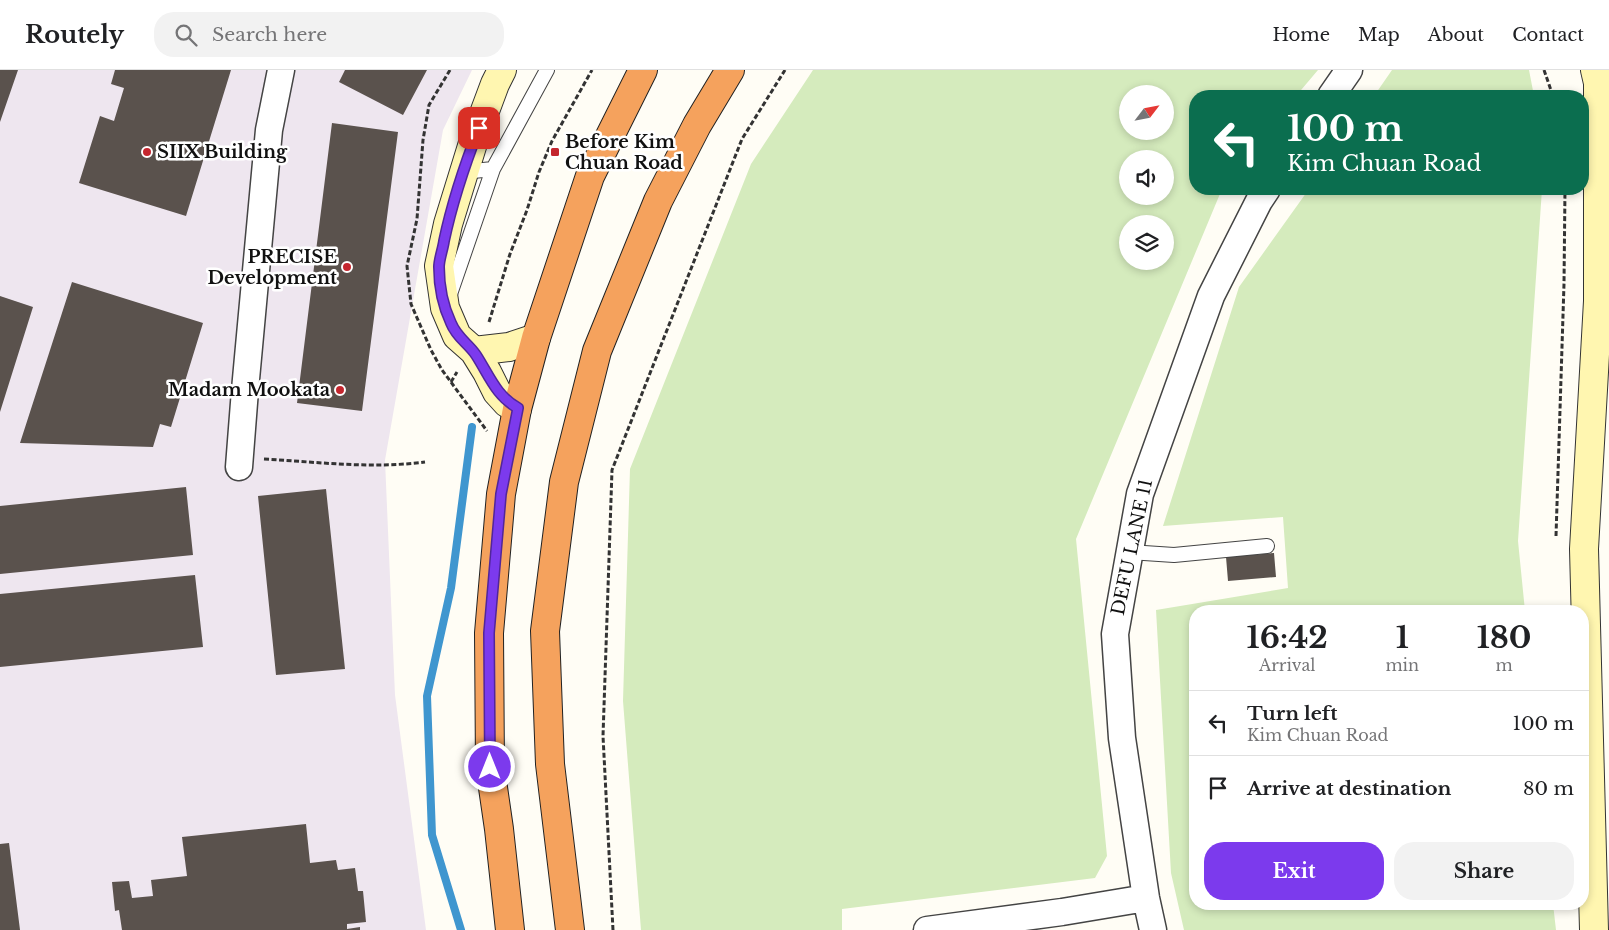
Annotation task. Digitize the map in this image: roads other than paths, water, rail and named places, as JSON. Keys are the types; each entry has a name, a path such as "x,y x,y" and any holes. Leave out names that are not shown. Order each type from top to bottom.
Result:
{"highway":[{"path":"510,930 500,829 490,767 489,633 501,494 518,408 536,338 590,176 643,70"},
{"path":"570,930 550,764 545,631 564,482 597,351 658,200 697,125 730,70"}],"main road":[{"path":"502,70 473,143 448,224 439,266 440,282 445,308 457,336 509,347 536,338"},
{"path":"1586,605 1584,549 1598,301 1598,83 1595,70"},
{"path":"480,340 487,372 497,392 508,403 518,408"},
{"path":"1589,697 1609,725"},
{"path":"1589,735 1594,930"}],"street":[{"path":"240,462 269,130 281,70"},
{"path":"1335,90 1349,70"},
{"name":"DEFU LANE 11","path":"1153,930 1146,898 1122,738 1115,634 1140,494 1211,296 1264,195"},
{"path":"927,930 1062,912 1146,898"}],"lane":[{"path":"445,308 493,169 547,70"},
{"path":"465,169 473,171 493,169"},
{"path":"1130,552 1174,555 1267,546"}],"waterway":[{"path":"461,930 432,835 427,696 451,588 472,427"}],"place":[{"name":"SIIX Building","path":"147,152"},
{"name":"Before Kim Chuan Road","path":"555,152"},
{"name":"PRECISE Development","path":"347,267"},
{"name":"Madam Mookata","path":"340,390"}]}
